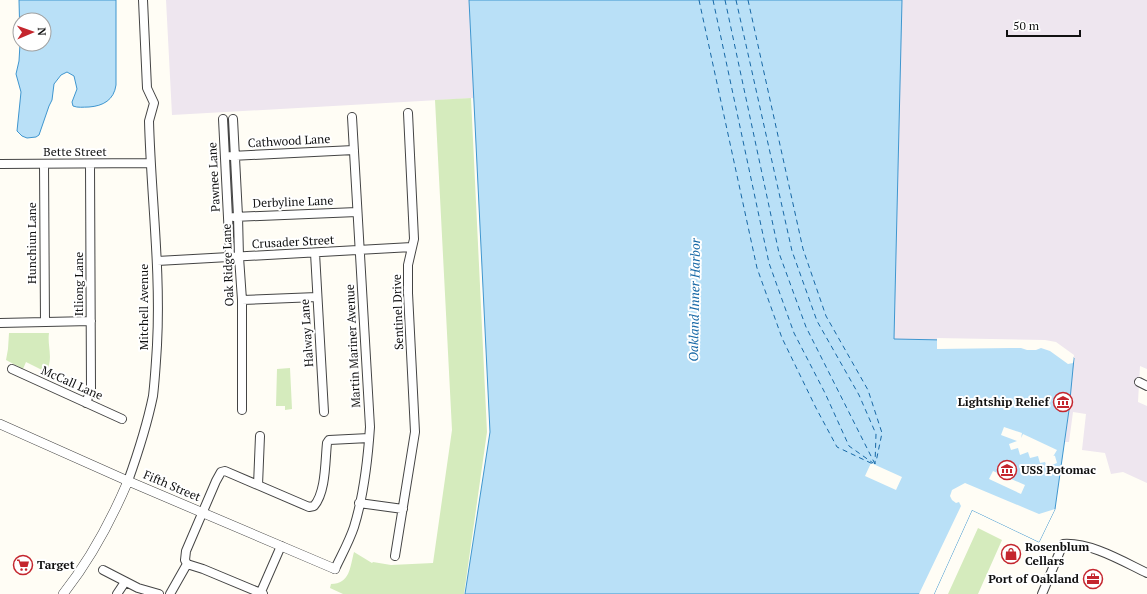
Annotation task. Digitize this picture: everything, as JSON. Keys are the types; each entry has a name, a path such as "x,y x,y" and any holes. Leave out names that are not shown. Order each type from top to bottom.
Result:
{"street":[{"name":"Mitchell Avenue","path":"63,594 101,538 111,520 128,481 145,430 155,378 158,327 157,261 150,163 149,121 154,103 146,88 143,0"},
{"name":"Sentinel Drive","path":"395,556 415,432 408,286 408,265 414,239 408,113"},
{"name":"Martin Mariner Avenue","path":"335,570 354,527 369,438 368,376 352,117"},
{"name":"Oak Ridge Lane","path":"233,118 242,300 242,410"},
{"name":"Pawnee Lane","path":"224,119 230,257"},
{"name":"Cathwood Lane","path":"226,156 354,150"},
{"name":"Bette Street","path":"0,164 150,163"},
{"name":"Hunchiun Lane","path":"44,164 45,322"},
{"name":"Itliong Lane","path":"86,403 92,389 90,164"},
{"name":"Derbyline Lane","path":"228,217 358,212"},
{"name":"Crusader Street","path":"157,261 412,247"},
{"name":"Halway Lane","path":"315,253 324,412"},
{"path":"242,300 317,297"},
{"path":"0,323 91,321"},
{"name":"McCall Lane","path":"12,369 122,419"},
{"path":"1139,382 1147,386"},
{"name":"Fifth Street","path":"0,424 335,570"},
{"path":"258,485 260,436"},
{"path":"170,594 187,564 185,560 186,551 221,472 225,471 308,507 314,506 320,498 324,479 327,443 329,440 369,438"},
{"path":"359,503 403,509"},
{"path":"1042,594 1063,544 1087,546 1147,572"},
{"path":"187,564 203,569 261,594 281,546"},
{"path":"103,570 138,588 159,594"},
{"path":"117,594 125,582"}],"shaded area":[{"path":"166,0 469,0 474,98 172,115"},
{"path":"902,0 1147,0 1147,369 1140,366 1138,402 1147,406 1147,483 1123,472 1111,474 1105,453 1082,450 1086,414 1073,412 1069,442 1065,442 1069,410 1044,342 894,340"}],"green space":[{"path":"471,98 487,432 464,594 343,594 330,588 331,584 342,581 346,578 354,552 372,563 391,565 433,563 452,430 435,100"},
{"path":"9,333 49,333 50,362 46,372 26,362 23,369 6,360"},
{"path":"290,368 292,409 285,410 285,406 276,406 277,369"},
{"path":"978,528 1002,540 978,594 948,594"}],"water":[{"path":"19,0 116,0 116,85 113,95 103,104 89,107 73,106 72,102 77,89 74,76 67,72 61,75 54,84 52,100 39,135 36,137 27,138 22,136 17,131 21,92 16,74 20,52 52,52 52,12 19,12"},
{"name":"Oakland Inner Harbor","path":"469,0 902,0 894,339 1044,342 1074,358 1069,410 1055,509 1039,542 972,510 934,594 465,594 490,432"}],"pier":[{"path":"937,338 1045,340 1056,342 1074,355 1073,363 1068,364 1050,351 1041,348 1036,350 1021,348 937,349"},
{"path":"1004,427 1022,433 1021,438 1023,434 1057,450 1053,455 1055,456 1057,463 1047,467 1045,462 1040,463 1038,456 1030,458 1028,452 1020,455 1018,448 1011,450 1009,444 1017,441 1001,435"},
{"path":"871,463 902,477 896,490 865,476"},
{"path":"993,471 1025,485 1021,494 989,479"},
{"path":"965,483 1039,514 1055,509 1039,542 972,510 934,594 919,594 961,506 959,502 956,503 952,500 950,496 952,490"}],"ferry route":[{"path":"699,0 757,268 782,338 837,447 875,465"},
{"path":"713,0 769,263 794,333 825,393 849,446 873,463"},
{"path":"725,0 779,253 806,327 875,464"},
{"path":"736,0 792,251 817,321 859,395 876,434 875,464"},
{"path":"748,0 803,249 826,316 868,390 882,433 876,462"}],"place":[{"name":"Lightship Relief","path":"1063,402"},
{"name":"USS Potomac","path":"1007,470"},
{"name":"Rosenblum Cellars","path":"1011,554"},
{"name":"Target","path":"23,565"},
{"name":"Port of Oakland","path":"1093,579"}]}
